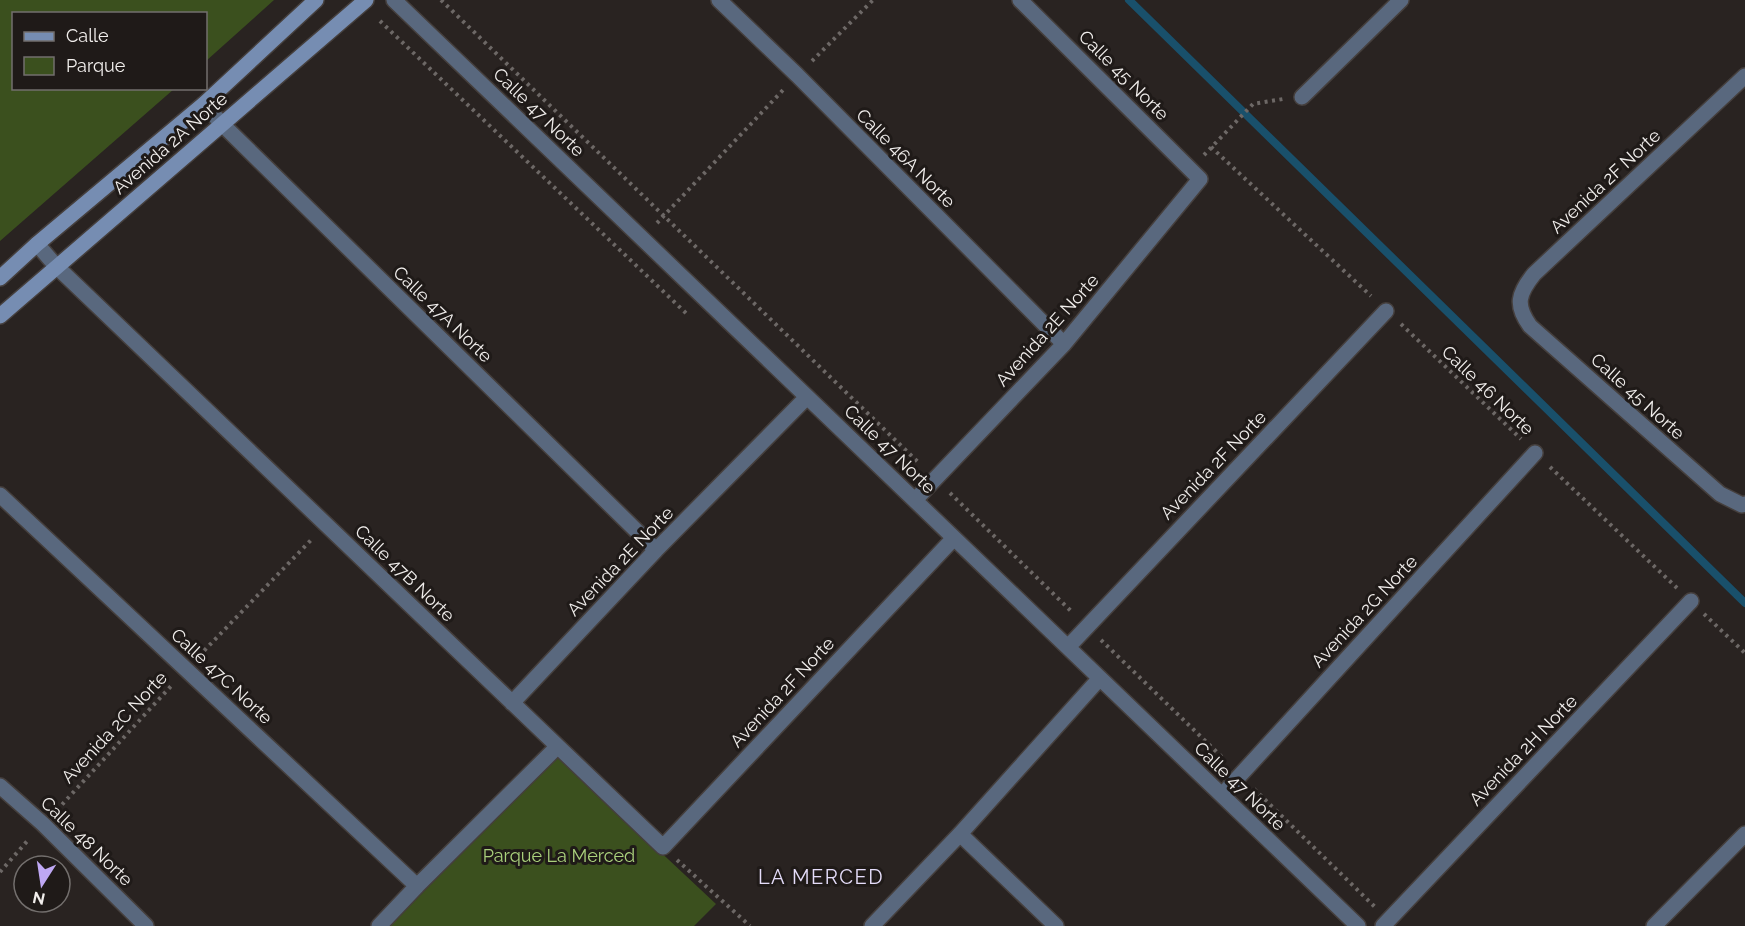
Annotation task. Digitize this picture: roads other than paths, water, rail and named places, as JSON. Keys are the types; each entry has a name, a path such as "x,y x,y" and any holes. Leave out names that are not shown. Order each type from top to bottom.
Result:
{"main road":[{"name":"Avenida 2A Norte","path":"0,278 37,243 204,104 316,0"},
{"name":"Avenida 2A Norte","path":"0,315 366,0"}],"street":[{"name":"Calle 47 Norte","path":"394,0 1358,926"},
{"name":"Calle 46A Norte","path":"719,0 797,75 1064,344"},
{"name":"Calle 45 Norte","path":"1020,0 1200,178"},
{"path":"1302,97 1401,0"},
{"name":"Avenida 2F Norte","path":"1530,326 1521,313 1520,302 1524,288 1534,274 1745,76"},
{"name":"Calle 47A Norte","path":"204,104 656,550"},
{"name":"Avenida 2E Norte","path":"915,500 1064,344 1200,178"},
{"name":"Calle 47B Norte","path":"37,243 56,266 663,847"},
{"name":"Avenida 2F Norte","path":"1068,647 1386,311"},
{"name":"Calle 45 Norte","path":"1530,326 1720,494 1742,505 1745,504"},
{"name":"Avenida 2E Norte","path":"512,703 656,550 807,397"},
{"name":"Avenida 2G Norte","path":"1222,795 1535,453"},
{"name":"Calle 47C Norte","path":"0,495 417,886"},
{"name":"Avenida 2F Norte","path":"663,847 954,538"},
{"name":"Avenida 2H Norte","path":"1386,923 1691,601"},
{"path":"872,926 960,834 1100,678"},
{"path":"379,926 557,747"},
{"name":"Calle 48 Norte","path":"0,786 43,824 146,926"},
{"path":"960,834 1056,926"},
{"path":"1654,926 1745,834"}],"waterway":[{"path":"1129,0 1745,603"}],"district":[{"name":"LA MERCED","path":"821,877"}],"park label":[{"name":"Parque La Merced","path":"559,855"}]}
